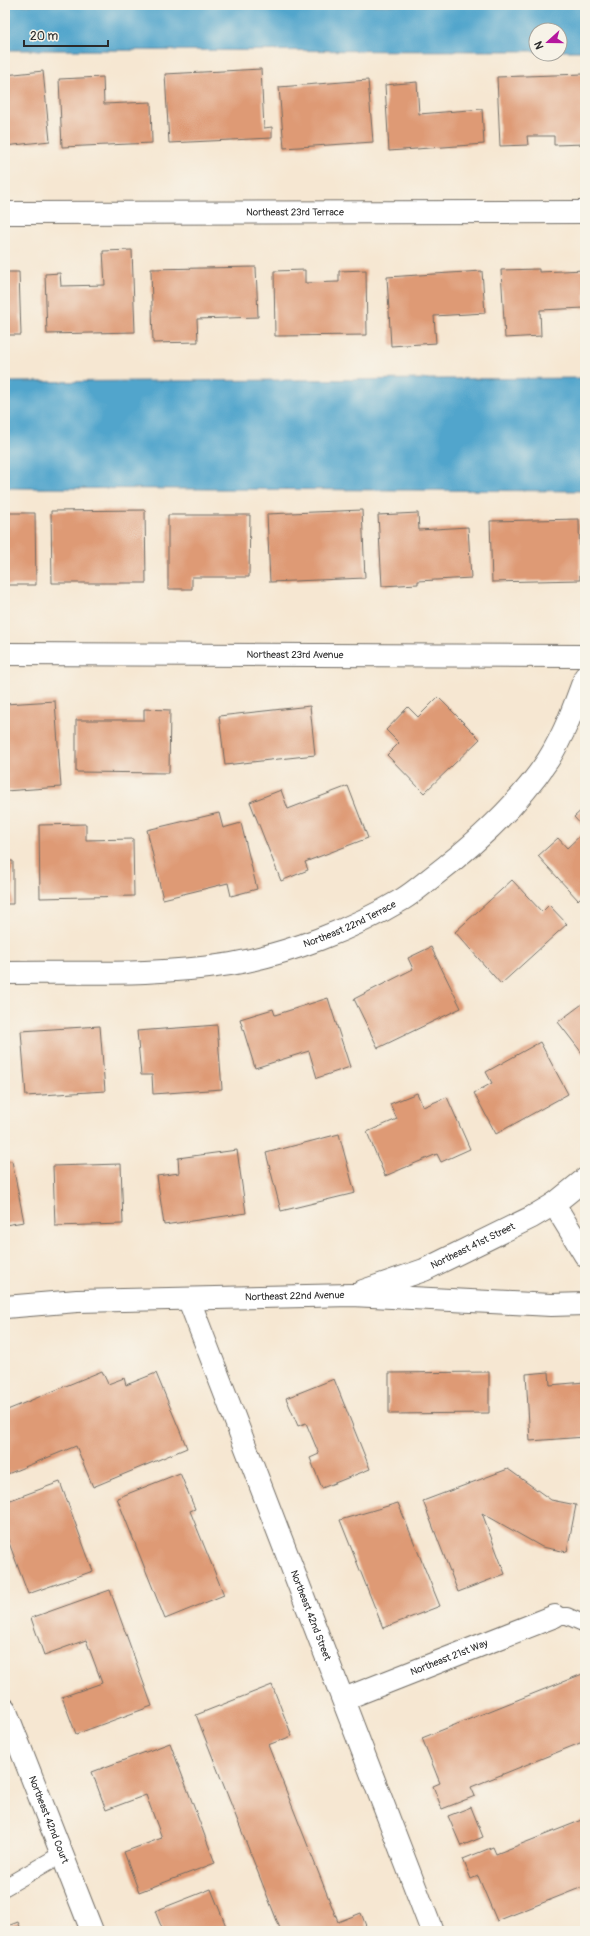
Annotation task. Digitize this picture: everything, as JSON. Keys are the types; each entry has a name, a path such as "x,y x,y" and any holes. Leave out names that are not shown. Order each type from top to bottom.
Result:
{"street":[{"name":"Northeast 23rd Terrace","path":"5,213 585,212"},
{"name":"Northeast 23rd Avenue","path":"5,654 585,656"},
{"name":"Northeast 22nd Terrace","path":"5,973 159,972 232,963 282,951 340,930 404,899 455,860 510,809 548,760 572,714 585,676"},
{"name":"Northeast 41st Street","path":"352,1295 424,1270 554,1204 585,1179"},
{"path":"554,1204 585,1255"},
{"name":"Northeast 22nd Avenue","path":"5,1306 77,1301 189,1300 352,1295 551,1305 585,1304"},
{"name":"Northeast 42nd Street","path":"189,1300 344,1699 432,1931"},
{"name":"Northeast 21st Way","path":"344,1699 555,1616"},
{"name":"Northeast 42nd Court","path":"5,1709 92,1931"}],"lane":[{"path":"555,1616 567,1616 585,1624"},
{"path":"5,1887 62,1854"}],"water":[{"path":"5,5 585,5 585,51 568,51 568,22 528,22 528,51 5,50"},
{"path":"585,378 585,491 5,488 5,382"}],"building":[{"path":"261,69 264,128 272,127 272,138 169,143 165,74"},
{"path":"43,71 50,141 5,146 5,75"},
{"path":"583,74 585,144 554,145 554,136 527,136 528,145 500,146 497,77"},
{"path":"103,77 104,104 151,102 152,143 62,147 59,79"},
{"path":"368,80 373,142 284,148 279,87"},
{"path":"417,82 419,114 482,109 484,144 389,151 385,85"},
{"path":"132,250 135,332 47,334 45,274 60,273 61,286 105,285 103,251"},
{"path":"256,267 258,317 197,319 198,342 153,343 151,269"},
{"path":"539,269 539,272 585,270 585,308 540,310 541,336 505,338 501,270"},
{"path":"305,270 305,283 339,282 339,271 366,270 367,335 275,336 274,271"},
{"path":"482,271 485,313 434,316 436,343 391,346 387,277"},
{"path":"5,272 19,272 21,335 5,335"},
{"path":"145,510 146,583 52,583 51,511"},
{"path":"362,510 365,578 270,582 267,514"},
{"path":"5,513 35,513 36,585 5,585"},
{"path":"418,513 419,530 468,527 471,578 418,581 418,584 382,586 378,515"},
{"path":"168,515 250,515 249,577 192,577 192,589 168,589"},
{"path":"579,519 580,580 492,582 490,521"},
{"path":"438,697 480,739 424,793 387,755 399,743 386,730 408,707 418,717"},
{"path":"55,701 61,787 5,791 5,704"},
{"path":"310,706 315,755 225,765 219,716"},
{"path":"144,709 170,710 169,773 76,772 76,720 144,720"},
{"path":"348,786 368,838 305,862 308,870 281,881 250,802 281,790 288,809"},
{"path":"585,807 585,829 574,817"},
{"path":"219,813 223,828 241,823 257,889 231,896 228,883 163,899 147,830"},
{"path":"86,824 86,840 133,839 134,896 40,898 39,825"},
{"path":"585,831 585,893 578,900 538,856 558,838 567,848"},
{"path":"5,861 13,861 13,904 5,904"},
{"path":"512,880 542,912 549,905 567,924 501,984 455,932"},
{"path":"431,947 461,1008 378,1048 354,999 413,969 408,958"},
{"path":"328,998 350,1067 317,1078 309,1051 255,1068 240,1019 273,1009 275,1015"},
{"path":"585,1002 585,1057 558,1022"},
{"path":"217,1025 222,1089 153,1094 152,1075 141,1075 137,1031"},
{"path":"100,1026 105,1091 26,1096 21,1031"},
{"path":"540,1042 568,1094 496,1134 474,1093 492,1083 486,1072"},
{"path":"417,1093 423,1107 447,1097 470,1149 441,1162 437,1154 385,1176 367,1132 397,1119 390,1104"},
{"path":"339,1134 355,1193 281,1211 266,1153"},
{"path":"237,1150 246,1213 164,1225 157,1176 179,1173 178,1158"},
{"path":"12,1161 24,1222 5,1225 5,1162"},
{"path":"121,1164 123,1224 55,1226 53,1166"},
{"path":"102,1371 108,1384 124,1378 126,1385 156,1373 187,1448 93,1487 76,1446 5,1475 5,1411"},
{"path":"489,1372 489,1413 389,1414 389,1373"},
{"path":"549,1372 550,1385 585,1382 585,1437 530,1441 526,1374"},
{"path":"334,1379 370,1469 322,1488 310,1458 319,1454 306,1423 298,1426 286,1398"},
{"path":"508,1469 551,1500 576,1505 567,1552 542,1547 482,1513 505,1574 458,1592 423,1501"},
{"path":"180,1473 195,1509 190,1511 224,1595 165,1619 117,1498"},
{"path":"60,1482 93,1571 28,1594 5,1532 5,1502"},
{"path":"398,1503 440,1606 383,1628 340,1520"},
{"path":"110,1590 152,1706 76,1734 62,1697 102,1683 86,1640 44,1655 31,1618"},
{"path":"585,1673 585,1741 471,1787 475,1796 442,1809 433,1786 440,1783 422,1738"},
{"path":"272,1685 292,1736 268,1745 338,1922 361,1913 368,1931 281,1931 196,1715"},
{"path":"170,1743 215,1863 139,1892 124,1852 162,1838 146,1795 106,1810 92,1772"},
{"path":"471,1807 483,1837 461,1846 448,1816"},
{"path":"585,1819 585,1886 497,1921 478,1876 471,1879 463,1859 493,1847 496,1854"},
{"path":"211,1889 228,1931 163,1931 155,1911"},
{"path":"18,1922 22,1931 5,1931 5,1927"}]}
